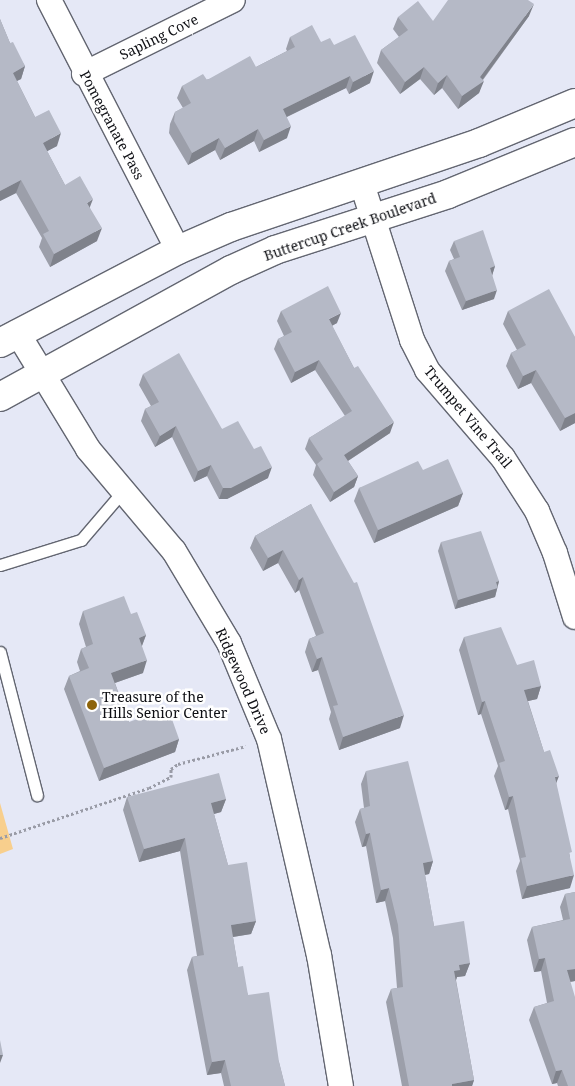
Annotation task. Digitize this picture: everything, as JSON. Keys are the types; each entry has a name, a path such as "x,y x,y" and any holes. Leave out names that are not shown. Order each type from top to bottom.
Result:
{"street":[{"name":"Pomegranate Pass","path":"49,0 84,74 178,250"},
{"name":"Sapling Cove","path":"84,74 233,0"},
{"path":"9,337 178,250 301,202 362,184 479,143 575,102"},
{"name":"Buttercup Creek Boulevard","path":"0,396 231,270 275,250 448,194 575,142"},
{"name":"Trumpet Vine Trail","path":"362,184 402,314 423,363 504,458 537,511 555,553 575,617"},
{"name":"Ridgewood Drive","path":"9,337 42,373 88,449 174,551 229,643 269,739 319,955 341,1086"}],"lane":[{"path":"0,565 81,540 123,491"},
{"path":"0,652 37,794"}],"path":[{"path":"0,838 149,788 171,777 171,769 178,764 269,739"}],"shaded area":[{"path":"0,803 13,849 0,854"}],"building":[{"path":"448,0 528,0 534,4 480,77 484,81 462,96 447,75 438,83 424,67 405,82 381,50 408,30 398,17 418,1 433,21"},
{"path":"0,19 10,43 13,42 25,66 13,73 35,117 49,110 61,133 43,143 65,185 80,176 93,199 87,203 102,228 54,254 43,234 49,231 21,180 0,191"},
{"path":"312,25 321,42 330,38 334,45 355,35 374,71 353,82 350,76 283,109 291,126 264,140 258,129 225,148 219,138 192,153 174,121 175,112 191,103 182,86 203,74 207,80 250,56 256,67 295,47 290,37"},
{"path":"483,230 495,266 490,268 497,290 466,301 449,261 460,257 454,241"},
{"path":"328,286 341,313 329,319 354,368 358,366 394,422 344,455 358,476 334,492 317,464 323,459 309,438 352,411 319,360 295,372 278,339 292,332 281,311"},
{"path":"549,289 575,337 575,413 565,418 536,370 523,376 511,353 526,345 508,311"},
{"path":"179,353 222,429 238,421 254,449 261,446 272,467 231,488 223,488 211,465 198,471 176,426 160,436 145,409 159,402 143,374"},
{"path":"448,459 463,493 378,530 359,488 418,461 423,470"},
{"path":"311,504 354,583 357,582 404,715 343,737 333,706 338,705 322,657 317,659 309,639 324,633 303,577 299,580 283,550 268,558 255,536"},
{"path":"481,531 499,581 496,582 498,588 458,600 441,542"},
{"name":"Treasure of the Hills Senior Center","path":"124,596 131,614 137,612 146,635 139,638 147,660 111,673 129,722 168,708 179,739 104,768 69,676 89,668 81,649 93,644 83,611"},
{"path":"501,627 517,665 534,660 541,686 524,690 544,752 550,750 559,776 555,777 572,852 569,853 574,875 527,886 521,858 526,857 513,796 509,797 499,763 505,761 485,701 482,702 464,637"},
{"path":"408,761 433,861 423,863 434,926 464,921 470,963 459,965 460,970 454,971 474,1080 452,1084 452,1086 409,1086 391,989 403,987 398,925 389,888 381,890 370,833 366,834 360,809 370,806 366,771"},
{"path":"219,773 226,799 211,803 228,865 247,862 256,921 231,925 238,967 243,966 248,995 269,992 279,1062 285,1086 231,1086 225,1060 212,1062 192,957 204,955 185,838 144,849 127,797"},
{"path":"575,892 575,969 567,970 575,997 575,1086 568,1086 562,1070 556,1071 534,1007 554,1001 545,958 539,959 532,927 570,919 565,894"},
{"path":"0,1040 3,1055 0,1055"}],"place":[{"name":"Treasure of the Hills Senior Center","path":"92,705"}]}
